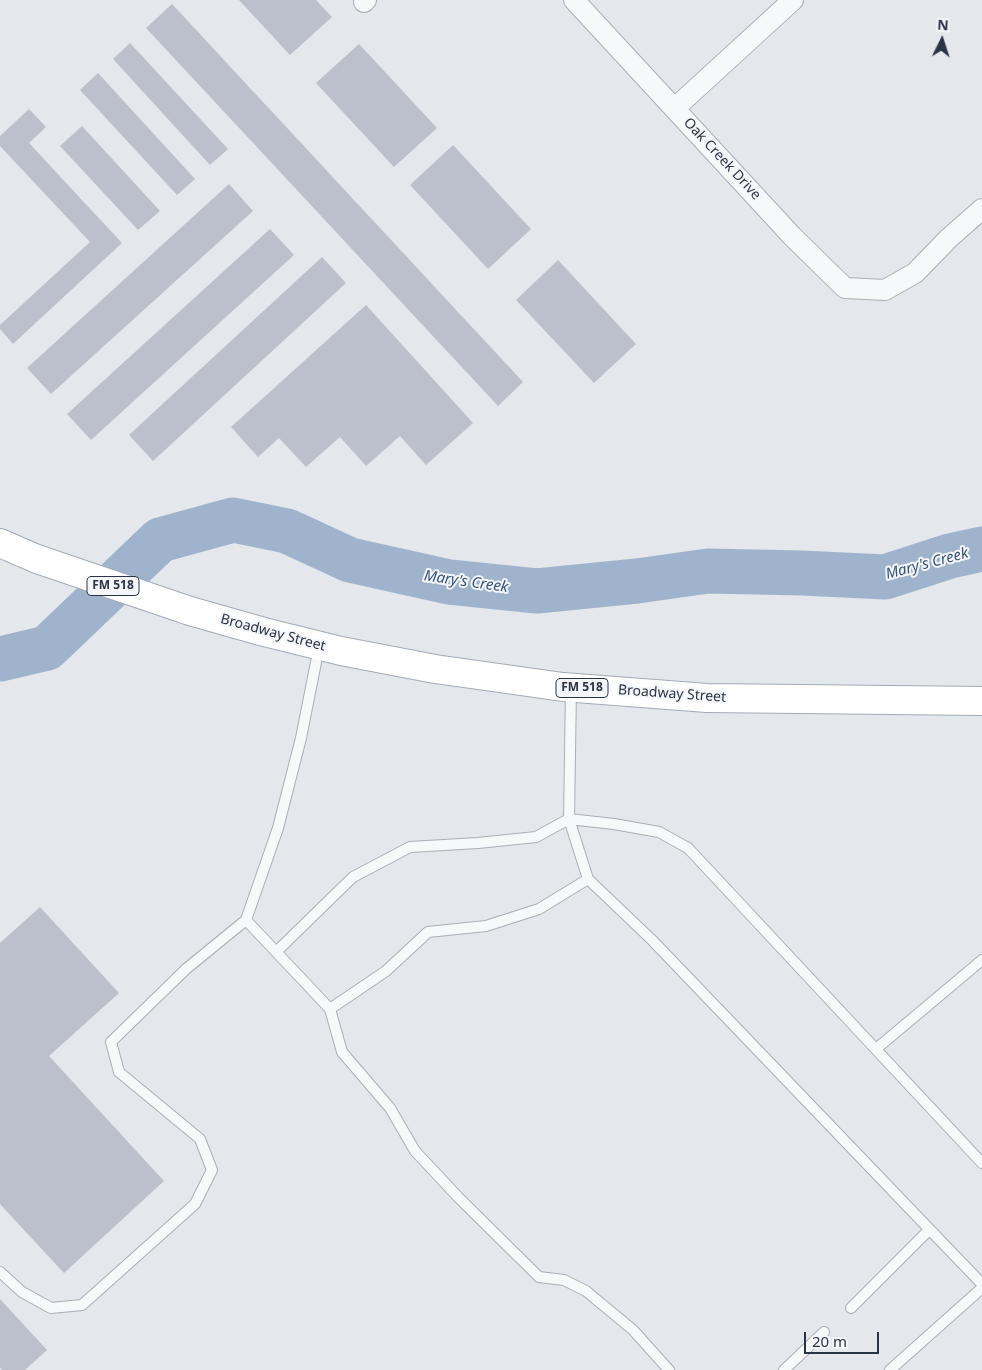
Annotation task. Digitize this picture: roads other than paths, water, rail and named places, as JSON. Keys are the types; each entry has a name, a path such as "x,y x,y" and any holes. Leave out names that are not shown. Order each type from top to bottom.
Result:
{"main road":[{"name":"Broadway Street","path":"0,543 37,559 190,611 320,646 436,669 571,688 707,698 982,701"}],"street":[{"name":"Oak Creek Drive","path":"574,0 792,236 845,288 885,290 915,273 949,238 982,209"},
{"path":"675,108 793,0"}],"lane":[{"path":"0,1272 22,1292 51,1308 82,1305 195,1204 212,1170 200,1139 119,1072 111,1042 186,969 246,920 278,828 301,738 320,646"},
{"path":"571,688 569,819 588,879 652,940 982,1286 890,1370"},
{"path":"276,952 353,877 410,847 536,837 569,819 660,832 688,848 982,1163"},
{"path":"330,1009 386,971 428,932 486,926 539,909 588,879"},
{"path":"246,920 330,1009 342,1052 390,1108 415,1151 458,1197 539,1277 564,1280 586,1291 633,1330 669,1370"},
{"path":"876,1049 982,960"},
{"path":"851,1308 929,1230"},
{"path":"784,1370 824,1332"}],"waterway":[{"name":"Mary's Creek","path":"0,659 47,648 160,540 233,520 287,531 350,560 449,582 537,591 637,581 708,571 885,577 950,556 982,549"}]}
